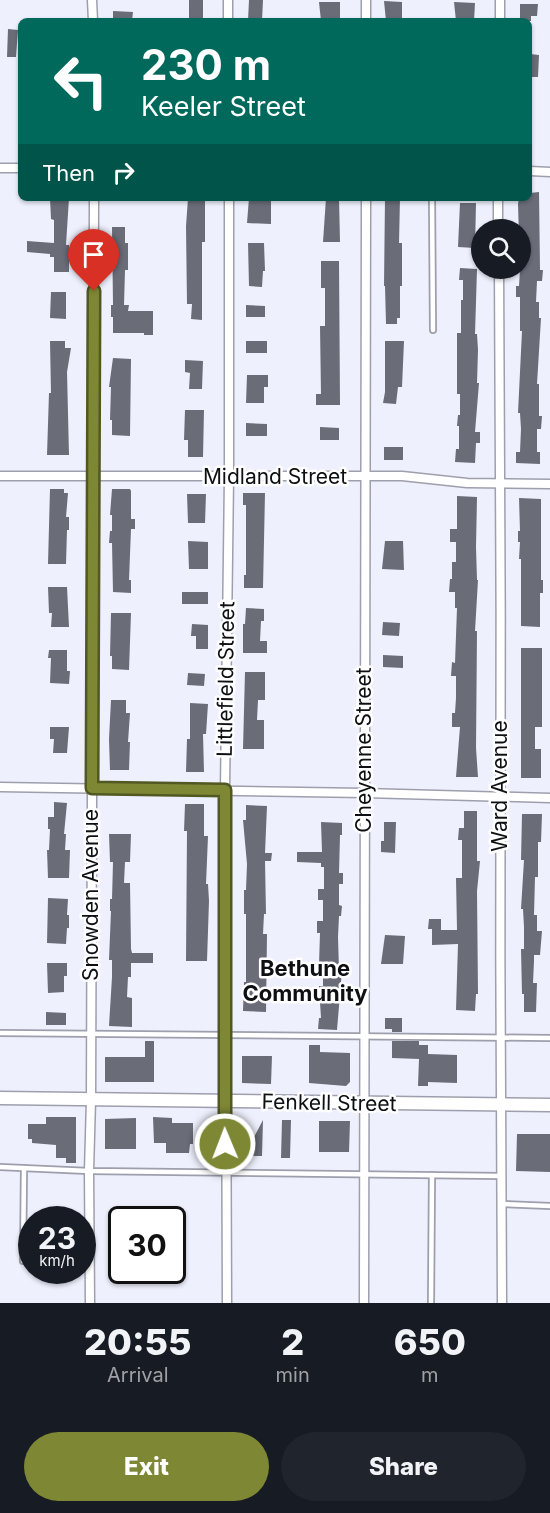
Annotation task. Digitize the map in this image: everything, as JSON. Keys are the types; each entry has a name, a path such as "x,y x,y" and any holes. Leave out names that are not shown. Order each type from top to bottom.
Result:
{"street":[{"path":"92,0 93,18"},
{"path":"228,0 228,18"},
{"path":"366,0 366,18"},
{"path":"500,0 500,18"},
{"path":"0,168 18,168"},
{"path":"532,171 550,172"},
{"name":"Snowden Avenue","path":"90,1303 94,201"},
{"name":"Littlefield Street","path":"227,1303 225,790 229,477 229,201"},
{"name":"Cheyenne Street","path":"364,1303 366,201"},
{"path":"498,201 498,219"},
{"name":"Ward Avenue","path":"499,279 502,1303"},
{"name":"Midland Street","path":"0,476 402,476 467,483 550,484"},
{"path":"0,787 364,792 550,798"},
{"name":"Fenkell Street","path":"0,1098 550,1105"}],"lane":[{"path":"432,201 433,330"},
{"path":"0,1033 550,1038"},
{"path":"0,1167 89,1171 501,1176"},
{"path":"24,1168 24,1206"},
{"path":"431,1303 432,1175"},
{"path":"501,1204 550,1206"}],"building":[{"path":"189,0 203,0 203,18 189,18"},
{"path":"249,0 263,0 262,18 248,18"},
{"path":"384,1 402,2 402,18 386,18"},
{"path":"319,2 340,2 340,18 321,18"},
{"path":"454,2 475,3 474,18 456,18"},
{"path":"520,4 538,4 537,16 520,18"},
{"path":"113,11 133,12 132,18 113,18"},
{"path":"8,29 18,30 16,57 7,57"},
{"path":"532,54 539,55 538,77 532,77"},
{"path":"539,192 540,270 543,270 542,281 537,281 536,302 539,302 539,318 541,318 537,384 539,384 539,416 542,416 541,429 537,429 537,452 540,452 540,464 516,463 516,452 520,452 521,429 520,413 518,413 522,331 520,331 520,297 516,297 516,286 519,286 519,279 531,279 531,219 518,219 518,204 518,201 532,201 532,193"},
{"path":"50,201 69,201 66,245 69,245 69,272 54,272 54,257 50,257 50,254 27,252 27,241 54,243 54,220 51,219"},
{"path":"188,201 205,201 205,242 202,242 202,320 191,319 192,304 187,304"},
{"path":"249,201 271,201 271,224 247,223"},
{"path":"326,201 339,201 340,242 323,242"},
{"path":"385,201 400,201 399,243 402,243 402,286 400,286 400,318 397,318 397,324 386,324"},
{"path":"460,203 476,203 476,219 471,219 471,248 458,247"},
{"path":"112,227 125,227 125,243 128,243 124,305 129,305 128,311 153,311 153,335 113,333 113,317 111,317 111,305 113,305"},
{"path":"248,243 264,243 265,271 263,271 262,287 249,286"},
{"path":"321,261 339,261 340,405 316,405 316,394 321,394 320,326 325,326 325,288 321,288"},
{"path":"460,268 471,269 471,279 477,279 475,334 477,334 478,350 477,383 479,383 475,432 480,432 480,443 476,443 475,463 455,462 456,449 459,449 459,426 457,426 458,415 460,415 460,394 457,394 457,333 461,333 461,300 463,300 463,280 459,280"},
{"path":"51,292 66,292 66,319 50,318"},
{"path":"246,305 265,306 265,317 246,317"},
{"path":"50,341 65,341 65,348 71,348 67,372 69,455 47,455 49,393 51,393"},
{"path":"246,341 267,341 267,353 246,353"},
{"path":"385,341 404,341 402,387 398,387 396,404 383,403"},
{"path":"113,358 131,359 130,436 112,435 111,387 109,387"},
{"path":"185,360 203,361 202,389 189,389 190,373 185,372"},
{"path":"247,375 268,375 268,387 264,387 264,403 246,403"},
{"path":"185,410 204,410 203,457 188,457 188,440 184,440"},
{"path":"246,423 267,424 267,436 246,436"},
{"path":"320,427 339,428 339,440 320,440"},
{"path":"384,447 403,447 403,460 384,460"},
{"path":"50,489 64,489 64,493 68,493 66,517 69,517 69,530 67,530 66,564 48,564"},
{"path":"112,489 130,489 131,491 131,519 135,519 135,529 131,529 129,580 131,580 131,593 113,592 112,543 109,543 110,531 112,531 112,515 110,515"},
{"path":"243,493 265,493 263,588 244,588 246,505 243,505"},
{"path":"187,494 206,494 205,523 188,523"},
{"path":"457,496 477,497 478,580 475,631 477,631 476,748 478,777 456,777 460,727 452,727 452,713 455,713 456,676 451,676 452,662 455,663 457,608 455,608 455,592 449,592 452,562 456,562 456,542 450,542 450,529 457,529"},
{"path":"519,498 541,499 543,593 540,593 540,627 521,626"},
{"path":"188,541 208,542 208,569 189,569"},
{"path":"385,541 403,541 404,570 382,569"},
{"path":"48,587 67,587 69,627 51,627 52,613 49,613"},
{"path":"182,592 208,592 208,604 182,604"},
{"path":"246,608 264,609 260,641 267,641 267,653 243,653 243,624 245,624"},
{"path":"111,613 131,613 129,670 112,669"},
{"path":"383,622 400,623 399,636 382,635"},
{"path":"192,624 208,625 208,649 196,649 196,636 191,636"},
{"path":"521,648 542,648 542,727 535,727 535,749 541,749 541,778 521,778"},
{"path":"49,650 67,650 69,684 50,683"},
{"path":"383,655 403,656 403,668 383,667"},
{"path":"245,672 265,672 265,700 258,700 257,720 264,720 264,749 243,749"},
{"path":"188,673 205,674 204,686 187,685"},
{"path":"111,700 126,700 126,713 130,713 129,770 110,770"},
{"path":"190,703 208,704 206,734 203,734 204,772 186,772 187,739 190,739"},
{"path":"50,727 69,727 67,753 53,753 54,739 50,739"},
{"path":"54,802 67,803 64,834 66,834 65,850 70,850 69,878 48,878 47,850 49,850 50,829 48,829 48,817 54,817"},
{"path":"185,804 204,804 204,836 208,836 207,961 186,961 187,831 184,831"},
{"path":"246,805 267,806 265,853 272,853 271,861 265,861 266,914 264,914 263,934 267,934 266,1012 243,1011 244,982 246,982 244,890 246,890 247,864 243,820 246,820"},
{"path":"464,811 477,811 477,861 480,861 477,891 478,994 476,994 475,1011 456,1010 458,944 432,945 432,929 428,929 429,919 441,919 441,930 457,930 456,878 462,878 462,840 458,840 459,828 464,828"},
{"path":"522,814 542,814 541,842 538,842 538,877 535,877 534,915 537,915 537,931 542,931 540,955 534,955 533,983 537,983 536,1012 524,1012 524,994 522,994 521,949 524,949 524,927 523,909 521,909 524,860 521,860"},
{"path":"321,822 342,823 339,873 343,873 343,884 339,884 339,905 342,906 338,937 339,970 342,970 337,1030 318,1029 319,1018 321,1018 319,986 323,986 323,965 319,965 320,933 317,933 317,921 323,921 323,900 318,900 318,889 324,889 324,867 321,867 321,863 297,862 297,852 322,852"},
{"path":"384,822 396,822 395,853 381,852 381,841 384,841"},
{"path":"109,834 131,834 130,862 125,862 124,883 130,883 131,949 132,953 153,953 153,963 131,963 127,997 132,998 132,1027 109,1026 112,977 112,960 109,960 110,899 112,899 113,862 110,862"},
{"path":"48,898 68,899 69,928 67,928 66,944 47,943"},
{"path":"385,935 405,936 403,964 381,964"},
{"path":"47,963 67,963 64,992 48,993"},
{"path":"46,1012 66,1013 66,1025 46,1025"},
{"path":"385,1018 402,1018 402,1032 385,1029"},
{"path":"145,1041 154,1041 154,1082 105,1082 105,1057 145,1057"},
{"path":"392,1041 419,1041 419,1045 428,1045 428,1054 457,1055 457,1083 428,1082 428,1086 418,1086 419,1059 392,1058"},
{"path":"309,1045 320,1045 320,1052 350,1053 350,1082 346,1086 309,1083"},
{"path":"242,1056 272,1056 271,1084 242,1083"},
{"path":"46,1117 76,1117 76,1163 66,1163 66,1158 56,1158 56,1145 32,1143 32,1139 28,1139 28,1124 46,1124"},
{"path":"153,1117 172,1118 172,1123 193,1123 193,1144 190,1144 189,1153 166,1153 166,1143 154,1143"},
{"path":"136,1118 136,1149 105,1149 105,1119"},
{"path":"263,1120 262,1156 250,1156 250,1141"},
{"path":"282,1120 291,1120 290,1158 281,1158"},
{"path":"319,1121 350,1121 349,1152 319,1152"},
{"path":"517,1134 550,1134 550,1172 516,1171"}],"district":[{"name":"Bethune Community","path":"305,980"}],"route":[{"path":"94,291 92,788 225,790 225,1144"}]}
